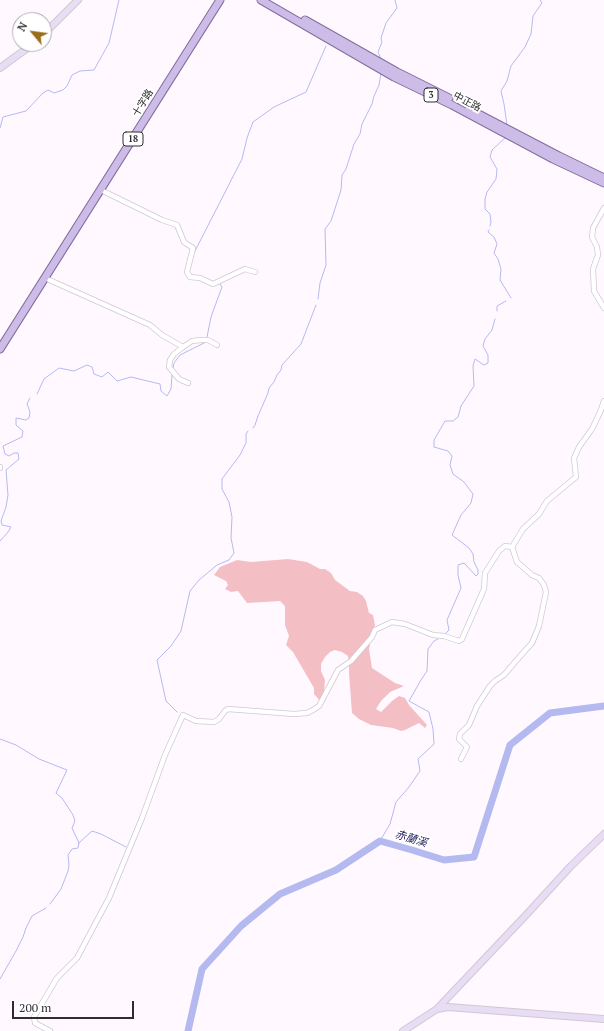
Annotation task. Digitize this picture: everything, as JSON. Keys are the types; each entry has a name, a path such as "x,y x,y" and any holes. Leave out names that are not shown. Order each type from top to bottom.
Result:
{"main road":[{"name":"十字路","path":"45,278 220,0"},
{"name":"中正路","path":"261,0 394,77 452,105 553,159 604,183"},
{"name":"中正路","path":"270,0 397,72 604,178"},
{"name":"18","path":"0,349 45,278"}],"street":[{"path":"52,26 78,0"},
{"path":"0,68 22,52"},
{"path":"101,190 162,220 177,225 184,242 193,248 187,272 190,277 200,278 212,284 246,269 255,272"},
{"path":"604,208 593,228 592,237 597,247 598,255 593,269 594,292 604,308"},
{"path":"45,278 150,325 162,335 183,347"},
{"path":"188,383 179,379 169,367 170,360 174,354 192,341 208,340 217,344"},
{"path":"512,547 524,529 539,514 547,501 576,477 574,458 579,447 592,429 604,401"},
{"path":"50,1031 35,1023 34,1017 57,978 77,958 109,898 142,818 165,755 183,715 196,721 214,722 219,719 228,709 294,714 307,713 319,706 338,670 346,666 354,658 372,637 375,630 392,622 405,624 433,635 444,636 459,641 462,639 484,589 485,573 499,551 505,546 512,547"},
{"path":"461,759 467,747 459,739 460,734 469,725 477,706 490,686 494,681 504,675 532,643 539,626 546,592 544,585 539,578 532,575 517,562 512,547"},
{"path":"403,1031 437,1009 570,867 604,834"},
{"path":"437,1009 460,1007 604,1019"}],"shaded area":[{"path":"288,559 307,562 320,569 325,569 331,573 335,580 350,591 357,592 363,596 369,613 373,615 375,625 369,642 372,668 395,683 404,686 390,692 381,701 376,709 381,712 399,696 405,698 409,705 427,725 425,728 419,723 401,731 393,728 371,725 359,719 352,713 348,656 335,650 330,652 325,657 321,664 321,671 325,680 321,702 314,694 314,688 293,652 286,645 289,636 285,625 285,606 280,601 247,603 238,591 231,592 225,589 228,585 226,581 214,575 220,567 237,560 251,562"}],"waterway":[{"path":"0,128 3,117 26,111 43,93 48,90 54,93 63,90 67,86 72,75 80,71 94,70 109,43 119,0"},
{"path":"381,59 378,52 382,42 381,38 386,23 397,8 395,0"},
{"path":"507,125 501,91 507,81 511,66 525,47 531,34 533,16 542,3 540,0"},
{"path":"195,251 242,159 253,122 274,107 306,92 326,46"},
{"path":"318,299 320,283 326,265 325,229 331,221 341,190 342,175 346,169 354,144 360,134 362,124 372,104 379,85 381,73"},
{"path":"490,226 490,214 485,209 485,199 487,192 496,179 497,169 490,157 492,150 506,137"},
{"path":"489,230 488,232 494,237 497,244 494,253 498,259 501,269 500,280 511,298"},
{"path":"207,337 211,317 222,287 220,284"},
{"path":"497,311 497,306 506,301"},
{"path":"253,428 269,388 281,370 282,365 301,344 316,305"},
{"path":"445,634 449,630 447,620 461,588 458,575 458,565 464,563 476,576 478,574 478,570 474,562 473,554 469,548 452,535 461,515 471,503 473,494 464,482 453,474 450,465 452,456 448,451 434,447 434,440 445,421 453,421 458,417 461,406 474,386 473,366 475,359 484,365 488,363 488,355 483,346 485,339 492,330 495,319"},
{"path":"173,368 174,363 180,355 206,342"},
{"path":"37,394 44,379 59,368 74,371 87,365 92,367 94,374 102,377 108,372 117,381 131,377 160,384 161,391 167,396 171,389 172,375"},
{"path":"0,541 11,527 2,525 1,521 8,495 6,470 19,459 18,453 14,453 9,456 5,454 3,446 22,437 23,431 16,425 16,418 26,420 29,418 30,412 27,404 30,398"},
{"path":"177,712 166,701 157,660 171,646 181,631 190,591 199,580 217,565 229,560 234,553 231,538 232,517 229,502 222,489 222,479 240,455 246,443 246,434 248,431"},
{"path":"380,841 390,824 396,802 420,771 418,759 434,744 433,729 429,712 409,701 427,671 428,649 434,641 438,639"},
{"name":"赤蘭溪","path":"188,1031 202,969 241,926 280,894 336,870 380,841 444,860 474,857 510,745 550,713 604,706"},
{"path":"0,739 16,745 39,759 67,770 56,793 62,798 73,815 75,821 72,828 79,843 78,848 72,849 68,855 68,871 61,889 50,904"},
{"path":"79,843 92,831 126,847"},
{"path":"0,979 16,951 32,916 46,908"}]}
